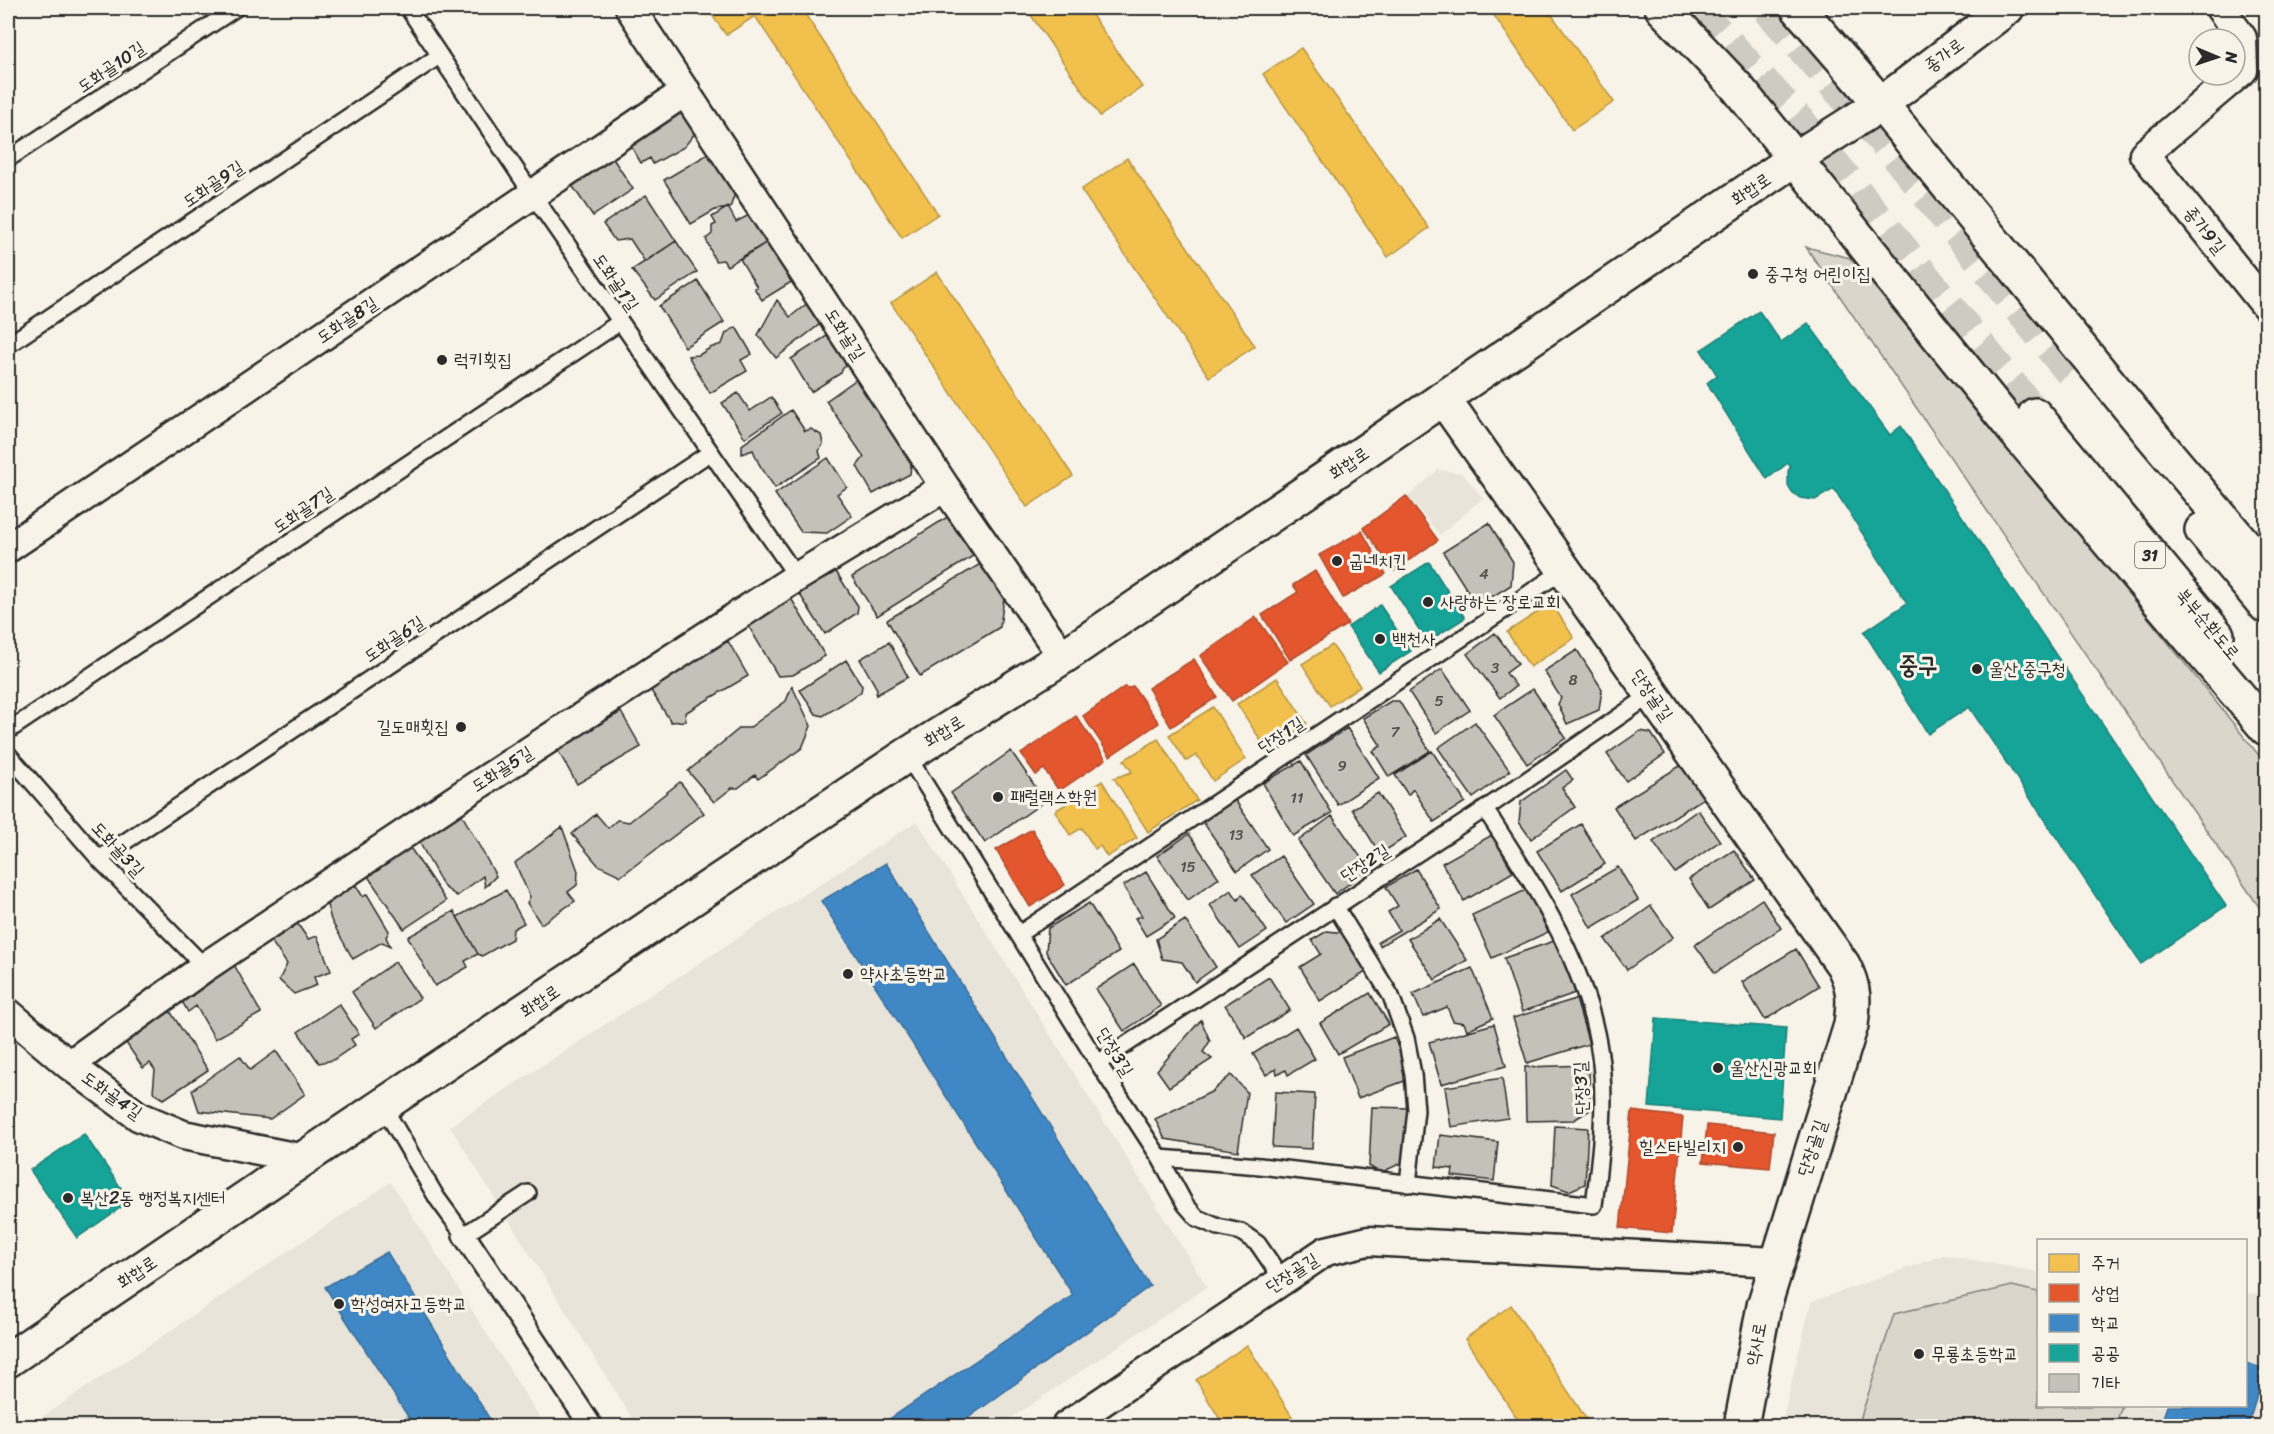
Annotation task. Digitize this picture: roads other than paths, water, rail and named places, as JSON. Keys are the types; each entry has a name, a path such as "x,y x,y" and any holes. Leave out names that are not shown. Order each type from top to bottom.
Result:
{"main road":[{"path":"1662,8 1736,86 2014,430 2266,728"},
{"path":"1798,8 1881,104 2155,440 2266,570"},
{"name":"종가로","path":"1881,104 2007,8"},
{"name":"화합로","path":"8,1360 907,755 1063,657 1796,158 1881,104"},
{"path":"2075,377 2266,606"},
{"name":"단장골길","path":"1443,399 1843,965 1852,981 1854,1001 1851,1025 1776,1262"},
{"name":"북부순환도로","path":"2035,415 2266,694"},
{"name":"약사로","path":"1740,1426 1764,1306 1776,1262"}],"street":[{"name":"도화골길","path":"630,8 945,487 1063,657"},
{"path":"2220,8 2254,43"},
{"name":"종가9길","path":"2254,43 2243,70 2144,154 2266,306"},
{"name":"도화골8길","path":"8,548 686,91"},
{"name":"도화골5길","path":"69,1065 205,967 797,577 945,487"},
{"name":"도화골4길","path":"8,1013 69,1065 138,1116 183,1135 304,1159"},
{"path":"464,1235 591,1426"},
{"name":"단장골길","path":"1066,1426 1326,1251 1368,1242 1776,1262"}],"lane":[{"name":"도화골10길","path":"8,159 236,8"},
{"name":"도화골1길","path":"408,8 533,195 797,577"},
{"name":"도화골9길","path":"8,345 439,56"},
{"name":"도화골7길","path":"8,731 620,322"},
{"name":"도화골6길","path":"99,859 711,452"},
{"name":"단장1길","path":"1019,934 1564,570"},
{"name":"단장2길","path":"1098,1063 1485,809 1652,694"},
{"name":"도화골3길","path":"8,754 99,859 205,967"},
{"name":"단장3길","path":"907,755 1098,1063 1160,1158 1260,1166 1594,1205 1601,1147 1602,1095 1600,1055 1593,1021 1577,973 1538,890 1485,809"},
{"path":"1335,906 1391,996 1406,1038 1413,1074 1416,1110 1408,1184"},
{"path":"383,1106 437,1198 464,1235 528,1193"},
{"path":"1160,1158 1185,1204 1197,1218 1218,1227 1241,1232 1258,1244 1282,1279"}],"tunnel":[{"path":"1695,8 1802,125 2035,415"},
{"path":"1768,8 1893,151 2075,377"}],"place":[{"name":"중구청 어린이집","path":"1753,274"},
{"name":"럭키횟집","path":"442,360"},
{"name":"굽네치킨","path":"1337,561"},
{"name":"사랑하는 장로교회","path":"1428,602"},
{"name":"백천사","path":"1380,639"},
{"name":"울산 중구청","path":"1977,669"},
{"name":"길도매횟집","path":"461,727"},
{"name":"패럴랙스학원","path":"998,797"},
{"name":"약사초등학교","path":"848,974"},
{"name":"울산신광교회","path":"1718,1068"},
{"name":"힐스타빌리지","path":"1738,1147"},
{"name":"복산2동 행정복지센터","path":"68,1198"},
{"name":"학성여자고등학교","path":"339,1304"},
{"name":"무룡초등학교","path":"1919,1354"}],"district":[{"name":"중구","path":"1918,665"}]}
